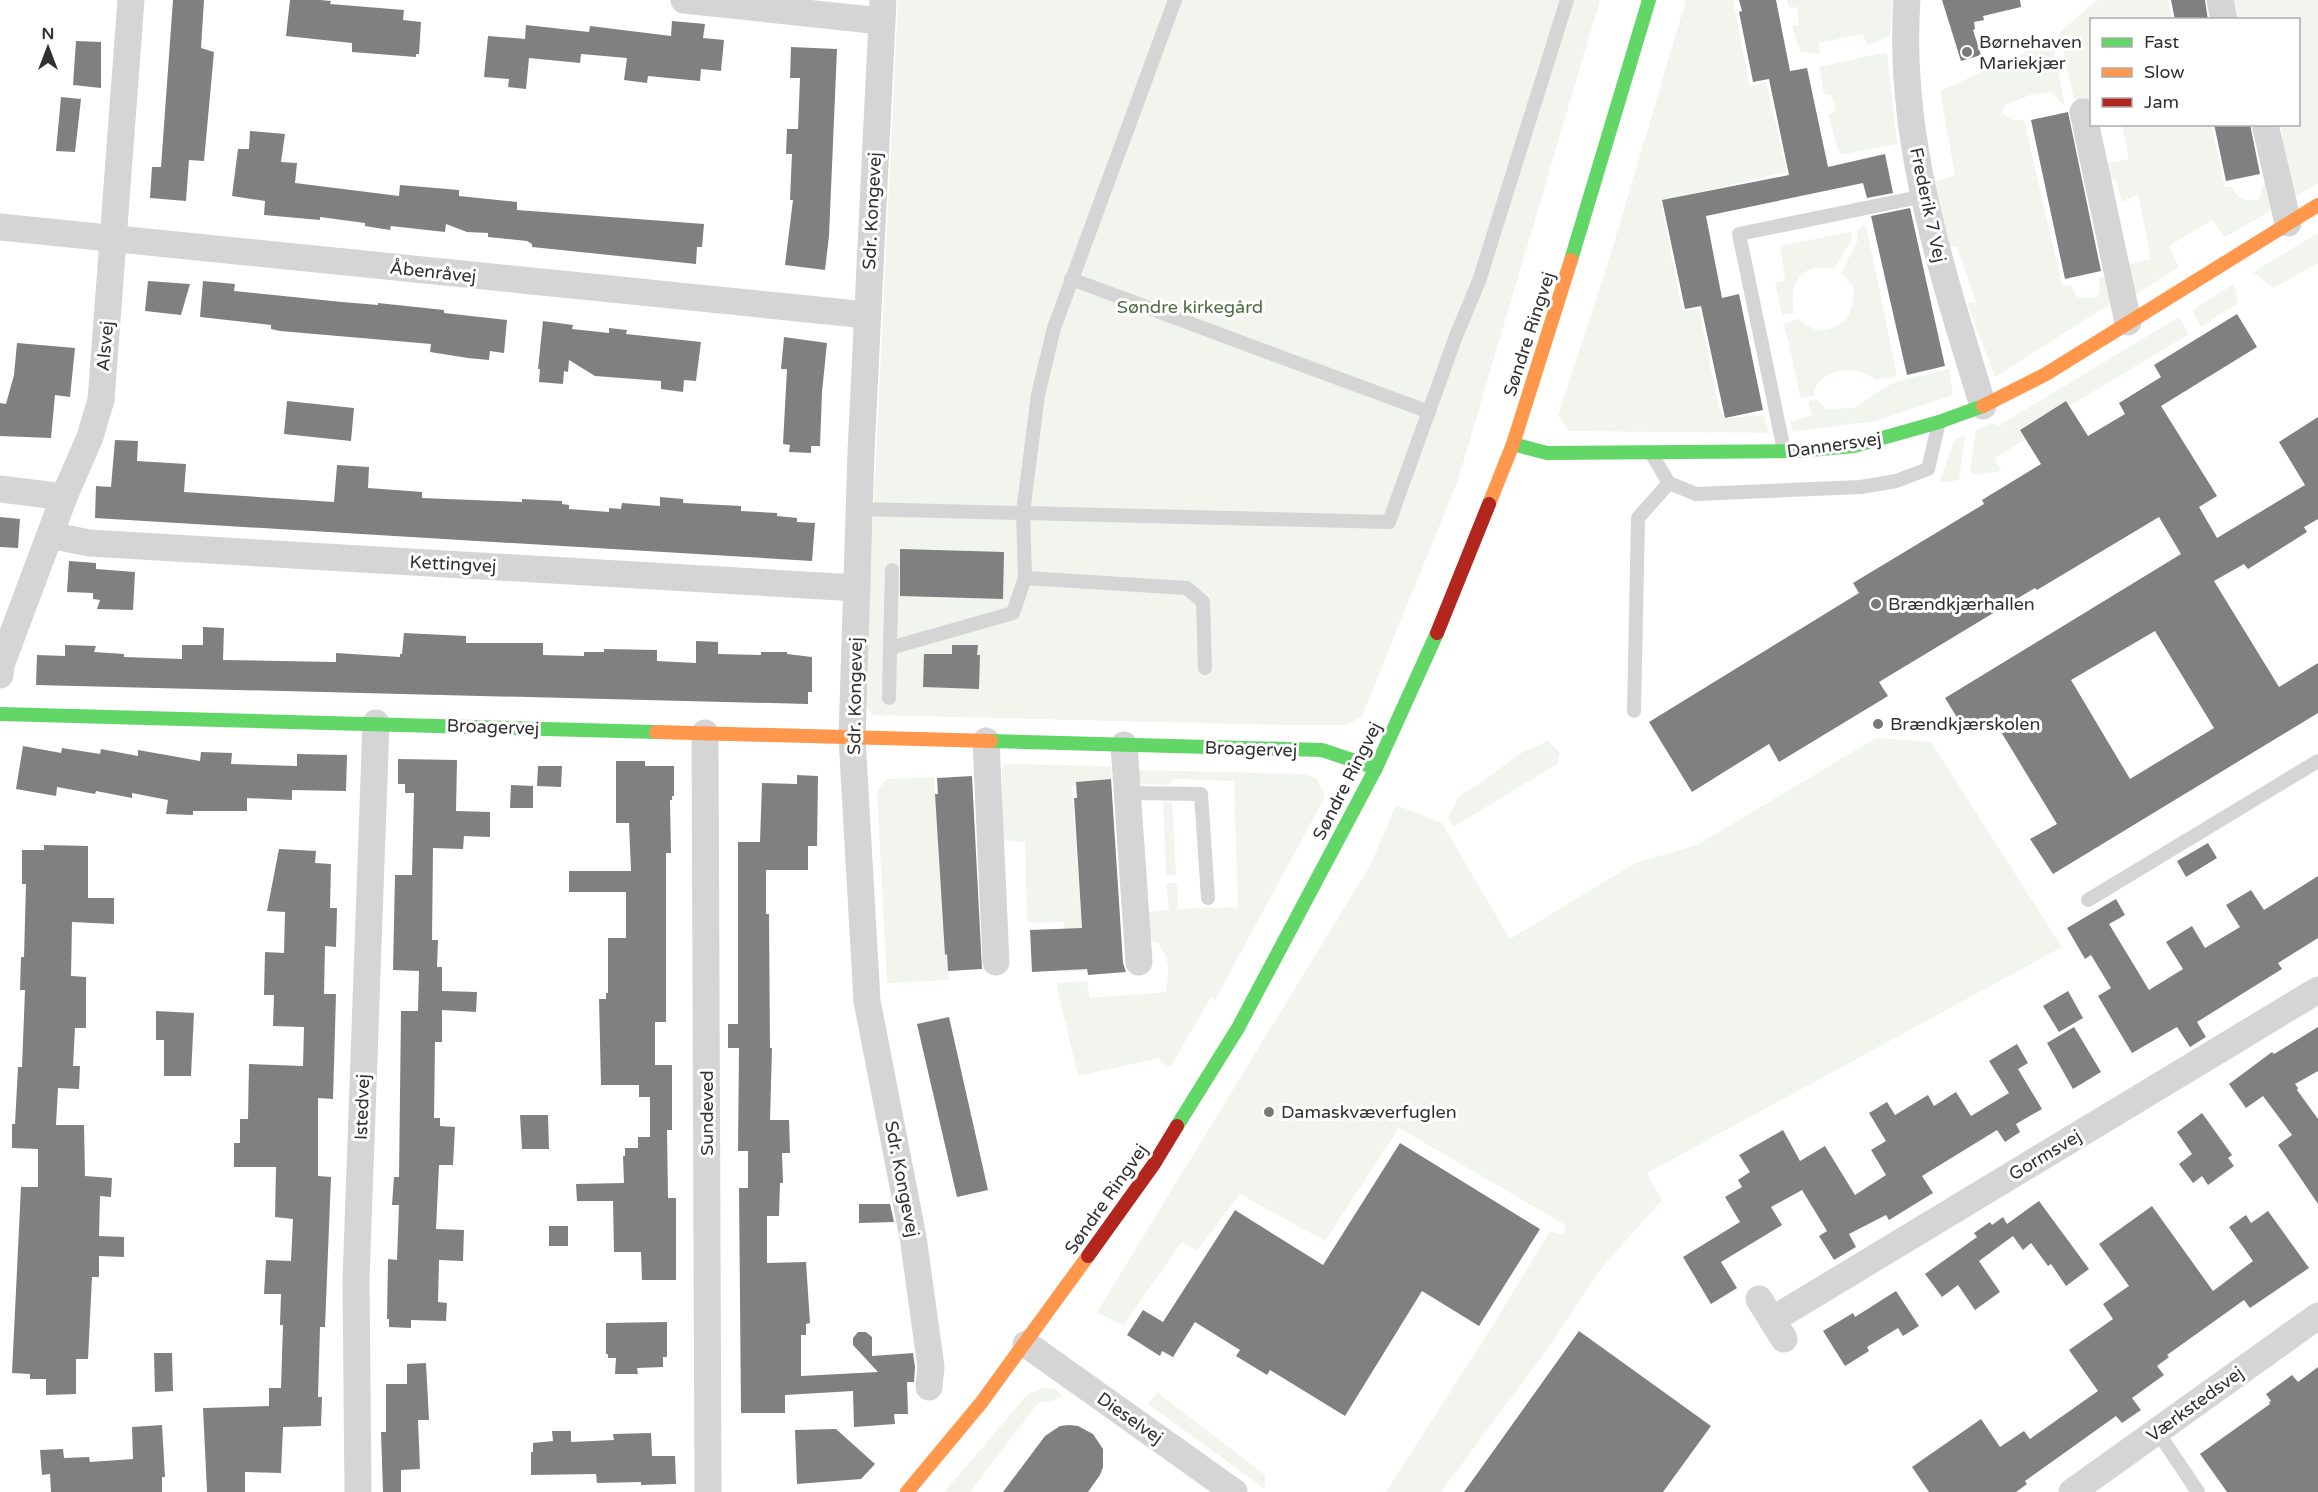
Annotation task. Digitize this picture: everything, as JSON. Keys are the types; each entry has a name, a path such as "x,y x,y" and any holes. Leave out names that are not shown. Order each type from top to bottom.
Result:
{"street":[{"name":"Alsvej","path":"0,675 1,665 64,497 90,437 101,400 131,0"},
{"path":"684,0 882,11"},
{"name":"Søndre Ringvej","path":"907,1492 981,1403 1026,1344 1154,1164 1238,1028 1376,768 1441,624 1513,444 1592,194 1649,0"},
{"name":"Frederik 7 Vej","path":"1907,0 1904,43 1907,93 1924,196 1941,267 1983,406"},
{"path":"2220,0 2224,18"},
{"name":"Sdr. Kongevej","path":"882,11 867,315 852,738 867,1001 913,1237 931,1367 929,1387"},
{"path":"2084,112 2128,322"},
{"path":"2265,126 2288,223"},
{"name":"Dannersvej","path":"1513,444 1547,453 1784,452 1854,446 1939,422 1983,406 2046,374 2318,206"},
{"name":"Åbenråvej","path":"0,227 867,315"},
{"path":"0,489 64,497"},
{"name":"Kettingvej","path":"50,535 89,543 857,588"},
{"name":"Broagervej","path":"0,714 1322,750 1376,768"},
{"name":"Istedvej","path":"358,1492 356,1280 376,723"},
{"name":"Sundeved","path":"705,733 708,1492"},
{"path":"986,741 996,962"},
{"path":"1124,745 1139,962"},
{"name":"Gormsvej","path":"1772,1319 2318,990"},
{"name":"Værkstedsvej","path":"2072,1492 2318,1316"},
{"name":"Dieselvej","path":"1026,1344 1233,1492"}],"lane":[{"path":"890,648 1013,613 1025,578 1023,512 1038,395 1054,328 1175,0"},
{"path":"860,509 1389,522 1479,281 1567,0"},
{"path":"1784,452 1738,234 1924,196"},
{"path":"1071,279 1429,412"},
{"path":"1650,452 1669,483 1696,494 1862,487 1896,481 1928,469 1939,422"},
{"path":"1634,711 1638,518 1669,483"},
{"path":"889,698 892,570"},
{"path":"1025,578 1187,588 1203,602 1205,668"},
{"path":"2088,900 2318,761"},
{"path":"1127,793 1201,794 1208,898"},
{"path":"2157,1431 2198,1492"}],"green space":[{"name":"Søndre kirkegård","path":"898,0 1600,0 1458,480 1362,716 1347,725 1286,725 873,715 864,705"},
{"path":"1686,0 1733,0 1750,87 1766,82 1787,172 1661,201 1682,311 1699,309 1719,409 1725,418 1764,415 1769,433 1569,431 1558,415 1609,260"},
{"path":"1787,0 1893,0 1890,36 1867,45 1863,34 1819,43 1820,54 1800,52 1792,26 1799,25 1797,7 1789,8"},
{"path":"2097,0 2168,0 2172,18 2090,18 2090,100 2079,102 2074,99 2059,33"},
{"path":"2233,0 2318,0 2318,183 2292,199 2278,140 2283,139 2281,126 2300,126 2300,18 2239,18"},
{"path":"2052,40 2065,107 2051,92 2030,95 2005,105 2002,113 2013,120 2024,120 2062,285 2071,285 2077,297 2095,298 2100,293 2099,277 2108,277 2113,302 1995,377 1967,303 1976,302 1957,247 1949,247 1935,181 1955,176 1940,91"},
{"path":"1887,52 1897,144 1839,153 1828,114 1836,112 1831,95 1824,94 1819,67"},
{"path":"2122,126 2211,126 2225,187 2231,187 2243,199 2254,200 2259,199 2264,181 2269,180 2277,207 2225,237 2212,220 2169,246 2179,267 2131,298 2122,266 2151,259 2138,194 2122,202 2116,180 2107,181 2102,164 2129,159"},
{"path":"1866,225 1897,376 1876,380 1860,372 1840,371 1823,378 1817,385 1814,395 1801,399 1784,324 1798,319 1814,329 1823,330 1842,323 1847,318 1852,306 1853,285 1841,273 1857,242 1857,229"},
{"path":"1851,232 1852,239 1834,269 1813,269 1800,277 1793,292 1794,313 1782,315 1775,283 1785,280 1781,249 1784,245"},
{"path":"2318,233 2318,263 2274,288 2253,272"},
{"path":"2234,284 2238,303 2201,327 2192,310"},
{"path":"2179,317 2189,334 2069,406 2066,401 2020,429 2026,439 1995,458 2001,471 1976,475 1970,471 1976,430 1994,423 1998,426"},
{"path":"1949,369 1953,395 1876,421 1793,432 1790,421 1812,416 1808,401 1817,400 1827,409 1853,408 1891,384"},
{"path":"1965,436 1959,480 1941,483 1940,480 1955,439"},
{"path":"1876,738 1931,742 2062,947 1647,1173 1662,1200 1599,1271 1547,1350 1441,1492 1386,1492 1550,1231 1562,1235 1567,1226 1399,1128 1325,1241 1240,1194 1197,1251 1182,1242 1123,1325 1097,1312 1371,864 1396,805 1442,823 1510,939 1635,863 1697,845"},
{"path":"1548,741 1560,753 1557,764 1453,827 1448,818 1460,795 1521,753"},
{"path":"1004,764 1111,766 1112,779 1076,782 1076,785 1072,786 1085,971 1064,972 1064,922 1033,923 1027,921 1025,842 1003,840 1002,770"},
{"path":"1138,770 1308,774 1318,780 1325,797 1215,1000 1212,996 1170,1067 1160,1062 1160,1058 1078,1076 1056,983 1087,981 1090,998 1166,992 1167,960 1157,942 1150,942 1148,912 1169,910 1166,883 1177,883 1178,909 1238,907 1234,781 1174,779 1172,783 1163,785 1138,784"},
{"path":"934,777 949,980 887,983 877,791 886,779"},
{"path":"1163,802 1172,802 1176,875 1166,875"},
{"path":"1044,1388 1055,1389 1063,1396 1038,1403 970,1492 944,1492 1028,1394"},
{"path":"1157,1392 1265,1475 1265,1489 1148,1404"}],"building":[{"path":"173,0 204,0 201,48 214,52 204,161 189,160 186,201 150,198 152,167 161,167"},
{"path":"290,0 320,0 331,1 330,4 404,10 403,20 421,22 419,54 416,54 416,57 352,52 352,43 286,36"},
{"path":"1739,0 1776,0 1790,71 1807,68 1828,167 1885,154 1893,193 1867,198 1863,183 1706,216 1722,298 1739,294 1763,410 1725,418 1701,306 1685,309 1662,200 1789,175 1769,79 1753,82 1739,12 1742,11"},
{"path":"1942,0 2020,0 2021,7 1983,16 1984,20 1974,22 1975,29 1973,30 1981,55 1961,61"},
{"path":"2171,0 2205,0 2208,18 2175,18"},
{"path":"672,21 705,24 703,38 724,40 721,71 701,69 700,81 648,76 647,83 624,80 627,58 581,54 580,63 529,58 526,89 508,87 509,79 484,77 488,36 525,39 526,25 589,32 590,26 671,36"},
{"path":"76,41 101,42 101,88 73,85"},
{"path":"791,47 837,49 829,236 825,270 785,265 793,200 790,200 792,154 786,154 787,129 798,129 800,78 790,78"},
{"path":"61,97 81,99 75,152 56,151"},
{"path":"2068,112 2101,271 2065,279 2031,120"},
{"path":"2214,126 2250,126 2260,174 2226,181"},
{"path":"250,131 285,134 281,162 297,163 295,183 399,196 400,185 459,190 459,196 517,202 517,210 704,224 702,247 697,247 696,264 532,247 532,244 527,241 488,237 488,233 467,232 446,224 445,232 391,226 390,230 365,226 365,223 320,217 320,220 264,215 265,201 232,196 238,149 249,149"},
{"path":"1910,208 1945,366 1907,375 1871,216"},
{"path":"148,281 190,284 181,315 145,311"},
{"path":"203,281 235,284 234,291 444,310 444,313 507,320 504,353 490,351 489,360 468,358 430,352 431,344 280,331 271,329 271,325 200,317"},
{"path":"2237,314 2257,347 2161,406 2217,496 2199,507 2217,538 2305,485 2279,442 2318,417 2318,519 2304,527 2307,532 2248,569 2244,564 2214,581 2279,687 2318,663 2318,713 2053,874 2030,839 2057,824 1992,717 1966,732 1945,698 2181,554 2159,517 1879,682 1888,696 1779,762 1769,744 1692,792 1649,722 1859,593 1853,583 1984,504 1982,500 2041,464 2020,430 2066,401 2088,436 2125,414 2119,403 2161,377 2154,365","holes":["2155,631 2214,728 2130,779 2071,680"]},
{"path":"543,321 573,325 572,329 609,333 609,328 627,330 626,334 701,342 696,381 684,380 683,392 661,389 661,381 595,376 569,360 568,372 564,371 563,384 539,382 540,369 538,369"},
{"path":"784,337 827,343 820,446 811,446 811,453 789,452 790,445 783,444 787,369 781,369"},
{"path":"17,343 75,348 70,397 55,395 51,438 0,436 0,403 6,404 14,375"},
{"path":"287,401 354,408 351,441 284,434"},
{"path":"115,440 138,441 137,461 186,464 184,492 334,502 337,465 369,467 368,488 422,492 422,498 522,502 522,499 562,501 562,504 569,505 569,509 609,512 609,508 621,509 622,503 660,506 660,497 683,499 683,503 741,506 741,511 777,513 777,516 797,518 797,522 815,523 812,561 95,518 96,486 111,487"},
{"path":"0,517 20,519 18,548 0,547"},
{"path":"900,549 1004,552 1003,599 900,596"},
{"path":"69,561 96,563 96,569 135,572 133,610 97,609 100,600 93,599 93,593 67,592"},
{"path":"203,627 224,628 223,660 336,662 336,653 400,657 404,633 466,636 466,643 543,643 543,655 584,656 584,652 604,652 604,649 657,650 657,661 696,663 696,641 718,642 718,654 761,655 761,652 787,652 787,654 812,657 812,692 808,692 808,704 36,685 37,655 65,656 65,645 96,646 94,652 124,654 124,657 182,659 182,645 203,645"},
{"path":"952,645 978,645 979,689 923,687 924,654 952,654"},
{"path":"23,746 61,753 62,748 100,754 101,749 138,756 138,750 200,761 201,752 232,753 231,764 297,766 297,754 347,755 346,791 292,790 292,800 247,798 247,811 193,811 193,815 166,814 168,800 132,793 132,798 57,787 56,796 16,789"},
{"path":"398,759 457,760 456,811 490,812 490,837 464,836 463,849 433,848 432,940 438,940 437,967 442,967 442,991 477,992 476,1012 442,1010 442,1042 435,1042 434,1118 440,1118 440,1126 455,1127 453,1165 439,1165 436,1229 464,1230 463,1261 439,1260 438,1302 447,1303 446,1321 411,1320 411,1328 389,1327 389,1319 387,1319 388,1259 397,1260 399,1205 392,1205 394,1177 399,1177 401,1011 418,1011 419,971 393,970 395,875 412,875 414,793 405,793 405,784 398,784"},
{"path":"616,761 645,761 645,766 674,766 674,796 670,800 671,853 666,853 666,1022 655,1022 655,1065 672,1065 672,1130 667,1130 668,1198 676,1198 676,1280 642,1280 641,1252 614,1252 613,1201 577,1201 576,1184 624,1183 625,1148 638,1148 638,1137 650,1137 650,1097 639,1097 639,1085 601,1085 599,999 606,999 606,993 608,993 608,938 626,938 626,892 569,892 569,871 631,871 629,823 616,823"},
{"path":"538,766 562,766 561,787 537,786"},
{"path":"797,775 818,776 817,846 808,846 808,870 766,870 766,914 769,914 770,1048 772,1048 770,1120 789,1120 790,1153 782,1153 783,1183 780,1183 779,1216 767,1216 767,1263 806,1262 810,1323 806,1324 806,1335 801,1335 801,1376 878,1372 853,1345 853,1338 858,1332 866,1332 872,1337 872,1356 913,1353 914,1382 907,1382 908,1414 894,1414 895,1424 854,1427 853,1391 785,1395 785,1413 741,1413 739,1188 748,1188 748,1151 738,1151 739,1048 728,1048 728,1024 738,1024 738,842 760,842 762,783 797,784"},
{"path":"972,776 982,969 948,971 947,954 945,955 935,794 938,794 937,778"},
{"path":"1111,779 1123,963 1126,972 1088,975 1087,969 1032,972 1030,930 1082,928 1074,798 1077,798 1076,782"},
{"path":"511,785 533,786 533,808 510,808"},
{"path":"2208,843 2217,858 2186,877 2177,861"},
{"path":"44,845 88,846 88,898 114,898 114,924 72,922 71,976 86,977 86,1028 75,1028 73,1066 80,1066 79,1089 58,1088 56,1125 84,1125 85,1176 112,1178 111,1197 100,1196 99,1236 124,1237 124,1257 99,1256 99,1277 92,1277 88,1359 76,1359 76,1394 46,1395 46,1379 30,1379 30,1374 12,1373 21,1187 38,1187 38,1149 12,1148 18,1067 22,1067 25,990 20,990 21,957 24,957 26,884 22,884 22,850 44,850"},
{"path":"279,849 316,851 315,863 331,864 330,908 337,908 336,947 325,946 324,994 336,994 333,1099 318,1098 318,1176 331,1177 325,1327 320,1327 318,1397 322,1397 321,1426 283,1427 281,1473 245,1472 245,1492 207,1492 203,1408 269,1406 269,1388 281,1388 283,1325 280,1325 281,1294 264,1294 266,1260 291,1261 293,1219 275,1217 276,1167 234,1167 234,1143 240,1143 240,1119 248,1119 249,1064 303,1066 304,1027 273,1026 274,995 264,995 265,952 284,953 285,912 267,911"},
{"path":"2318,876 2318,938 2278,963 2282,969 2197,1022 2206,1037 2190,1047 2177,1027 2132,1053 2098,996 2111,988 2091,955 2085,959 2067,928 2116,899 2125,915 2109,924 2149,990 2183,969 2166,942 2192,926 2205,948 2240,927 2226,905 2251,890 2264,910"},
{"path":"2068,991 2083,1018 2059,1032 2043,1006"},
{"path":"156,1011 194,1013 191,1076 164,1076 164,1040 156,1040"},
{"path":"949,1017 988,1190 957,1197 917,1024"},
{"path":"2074,1027 2101,1072 2073,1089 2047,1043"},
{"path":"2318,1027 2318,1071 2295,1084 2318,1119 2318,1204 2278,1145 2292,1135 2263,1096 2246,1108 2229,1084 2272,1052 2274,1054"},
{"path":"2017,1044 2028,1063 2018,1069 2042,1109 2016,1124 2020,1132 2005,1142 1997,1130 1922,1176 1933,1193 1889,1220 1886,1215 1849,1234 1856,1247 1834,1260 1819,1236 1827,1231 1802,1190 1771,1207 1782,1225 1721,1262 1737,1288 1711,1304 1683,1257 1740,1222 1725,1197 1742,1187 1738,1180 1750,1172 1739,1155 1783,1130 1800,1161 1825,1146 1855,1195 1886,1175 1871,1150 1886,1141 1869,1113 1887,1102 1895,1115 1928,1095 1934,1106 1956,1092 1971,1116 2009,1093 1989,1061"},
{"path":"2202,1113 2232,1155 2228,1158 2234,1166 2208,1185 2202,1176 2193,1183 2179,1164 2192,1154 2177,1132"},
{"path":"520,1115 548,1115 549,1149 522,1149"},
{"path":"1400,1143 1540,1229 1479,1326 1422,1291 1345,1416 1270,1370 1267,1375 1236,1356 1240,1350 1195,1322 1173,1357 1162,1351 1160,1356 1127,1335 1143,1310 1163,1322 1235,1210 1323,1265"},
{"path":"2039,1201 2089,1269 2066,1286 2051,1264 2048,1266 2031,1243 2023,1250 2013,1236 1979,1261 2000,1292 1975,1310 1958,1285 1942,1297 1925,1274 1977,1237 1974,1233 1990,1222 1992,1225 2003,1217 2007,1224"},
{"path":"859,1204 890,1204 894,1222 859,1223"},
{"path":"2152,1206 2213,1291 2253,1261 2229,1227 2246,1215 2251,1223 2268,1211 2309,1268 2250,1308 2244,1300 2167,1355 2169,1357 2157,1366 2164,1375 2132,1398 2141,1410 2122,1423 2116,1416 2025,1481 2027,1484 2016,1492 1929,1492 1912,1467 1981,1419 2000,1447 2024,1431 2030,1439 2098,1391 2069,1350 2113,1319 2103,1304 2129,1286 2099,1244"},
{"path":"549,1226 568,1226 568,1246 549,1246"},
{"path":"1896,1291 1919,1326 1903,1336 1898,1328 1867,1347 1869,1351 1845,1366 1823,1331 1853,1313 1855,1317"},
{"path":"667,1322 667,1357 663,1357 663,1367 637,1368 638,1374 615,1374 616,1358 608,1358 606,1354 606,1323"},
{"path":"1579,1331 1711,1426 1663,1492 1464,1492"},
{"path":"154,1353 172,1353 173,1391 155,1392"},
{"path":"426,1363 429,1420 418,1420 420,1469 401,1470 401,1492 383,1492 381,1432 386,1432 386,1384 407,1384 407,1364"},
{"path":"2318,1367 2318,1492 2227,1492 2200,1454 2270,1404 2271,1401 2266,1394 2292,1375 2298,1382"},
{"path":"162,1425 165,1477 162,1477 162,1492 51,1492 50,1474 42,1475 40,1450 63,1449 64,1458 89,1457 90,1462 133,1459 132,1427"},
{"path":"1060,1426 1078,1426 1093,1434 1103,1449 1103,1467 1088,1492 1003,1492 1045,1436"},
{"path":"836,1429 875,1464 861,1479 797,1484 795,1430"},
{"path":"552,1431 571,1431 571,1442 614,1440 613,1434 651,1433 652,1456 675,1456 676,1484 597,1483 596,1474 531,1475 533,1443 553,1441"}],"traffic: fast":[{"path":"1571,260 1649,0"},
{"path":"1513,444 1547,453 1799,451 1854,446 1939,422 1983,406"},
{"path":"1177,1126 1238,1028 1376,768 1437,633"},
{"path":"0,714 656,732"},
{"path":"991,741 1322,750 1376,768"}],"traffic: slow":[{"path":"1983,406 2046,374 2318,205"},
{"path":"1489,504 1513,444 1571,260"},
{"path":"656,732 991,741"},
{"path":"907,1492 981,1403 1088,1256"}],"traffic: jam":[{"path":"1437,633 1489,504"},
{"path":"1088,1256 1154,1164 1177,1126"}],"place":[{"name":"Børnehaven Mariekjær","path":"1967,52"},
{"name":"Brændkjærhallen","path":"1876,604"},
{"name":"Brændkjærskolen","path":"1878,724"},
{"name":"Damaskvæverfuglen","path":"1269,1112"}]}
